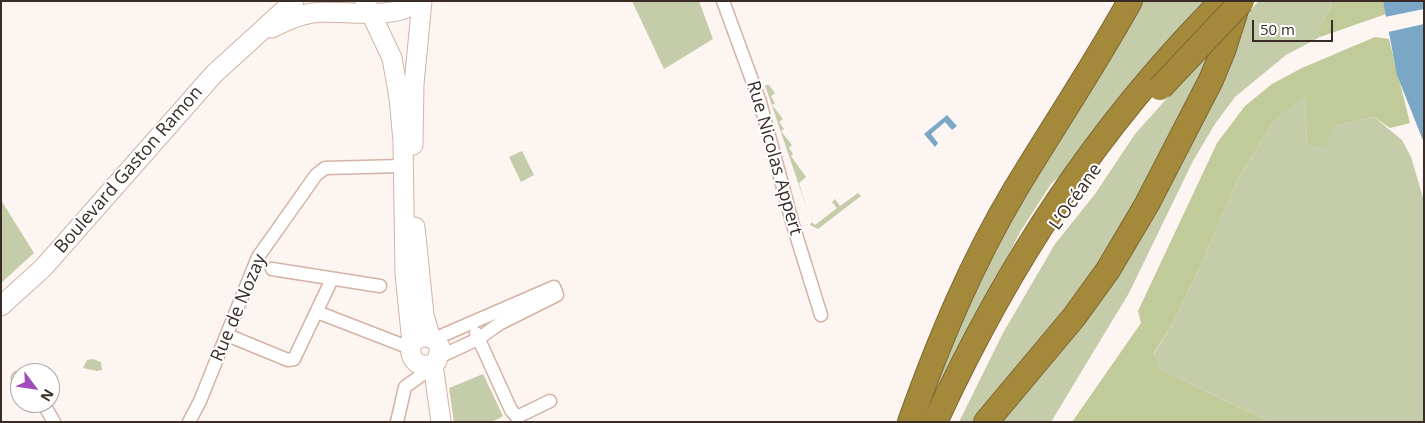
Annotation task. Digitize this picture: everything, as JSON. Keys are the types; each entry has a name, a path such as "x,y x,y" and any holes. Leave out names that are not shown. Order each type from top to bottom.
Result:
{"highway":[{"path":"910,422 938,343 977,260 1015,190 1085,78 1130,1"},
{"name":"L’Océane","path":"935,422 981,327 1025,248 1077,170 1155,83 1222,1"},
{"path":"986,422 1074,317 1123,245 1211,80 1241,1"},
{"name":"L’Océane","path":"951,422 996,329 1046,242 1155,83 1241,1"}],"main road":[{"name":"Boulevard Gaston Ramon","path":"1,306 43,268 214,74 294,1"},
{"name":"Boulevard Gaston Ramon","path":"258,34 286,21 310,13 368,7 392,12 414,3"},
{"path":"414,3 413,209 424,315 431,422"},
{"path":"368,7 392,58 395,74 402,136 404,265 441,422"},
{"path":"402,166 408,171 408,193 413,209"}],"street":[{"name":"Rue Nicolas Appert","path":"723,1 757,94 793,225 821,315"},
{"name":"Rue de Nozay","path":"189,422 200,401 258,257 316,175 325,168 402,166"},
{"path":"272,269 380,286"},
{"path":"226,336 288,360 294,359 332,279"},
{"path":"317,312 425,353 478,339 514,311 472,324 425,353 405,387 397,421"},
{"path":"472,324 511,410 518,416 550,401"}],"green space":[{"path":"632,1 699,1 713,39 664,69"},
{"path":"1140,1 1206,1 1142,70 1072,165 1051,184 1020,232 936,400 921,422 975,280"},
{"path":"1259,1 1330,1 1331,6 1317,32 1320,37 1286,55 1235,97 1215,124 1193,161 1129,293 1051,422 998,422 1029,383 1236,42 1251,9"},
{"path":"1330,1 1383,1 1386,14 1320,37 1317,32 1331,6"},
{"path":"1375,37 1389,39 1410,123 1390,128 1374,117 1335,126 1325,146 1307,145 1305,95 1274,121 1239,177 1196,276 1174,321 1154,353 1160,369 1270,422 1072,422 1141,323 1138,311 1217,143 1245,106 1272,84 1302,68"},
{"path":"1221,38 1113,248 978,422 959,422 1003,333 1055,244 1095,194 1135,134"},
{"path":"765,85 769,85 775,93 771,96 775,103 772,105 783,119 779,122 784,129 781,131 792,145 789,148 793,154 791,156 806,177 799,183 807,209"},
{"path":"1305,94 1307,145 1335,126 1374,117 1402,140 1411,157 1424,201 1424,422 1270,422 1160,369 1154,354 1174,321 1196,276 1239,177 1274,121"},
{"path":"522,151 534,175 521,182 509,157"},
{"path":"858,193 861,196 818,229 810,225 812,222 815,225 837,208 832,202 835,199 840,206"},
{"path":"1,200 34,253 1,283"},
{"path":"93,359 101,362 102,370 97,371 83,368 87,360"},
{"path":"483,374 503,416 492,422 454,422 449,388"}],"water":[{"path":"1383,1 1424,1 1424,143 1397,75"},
{"path":"947,115 957,126 952,130 945,122 931,134 938,143 935,147 924,134"}],"pier":[{"path":"1424,9 1424,24 1388,32 1385,17"}]}
